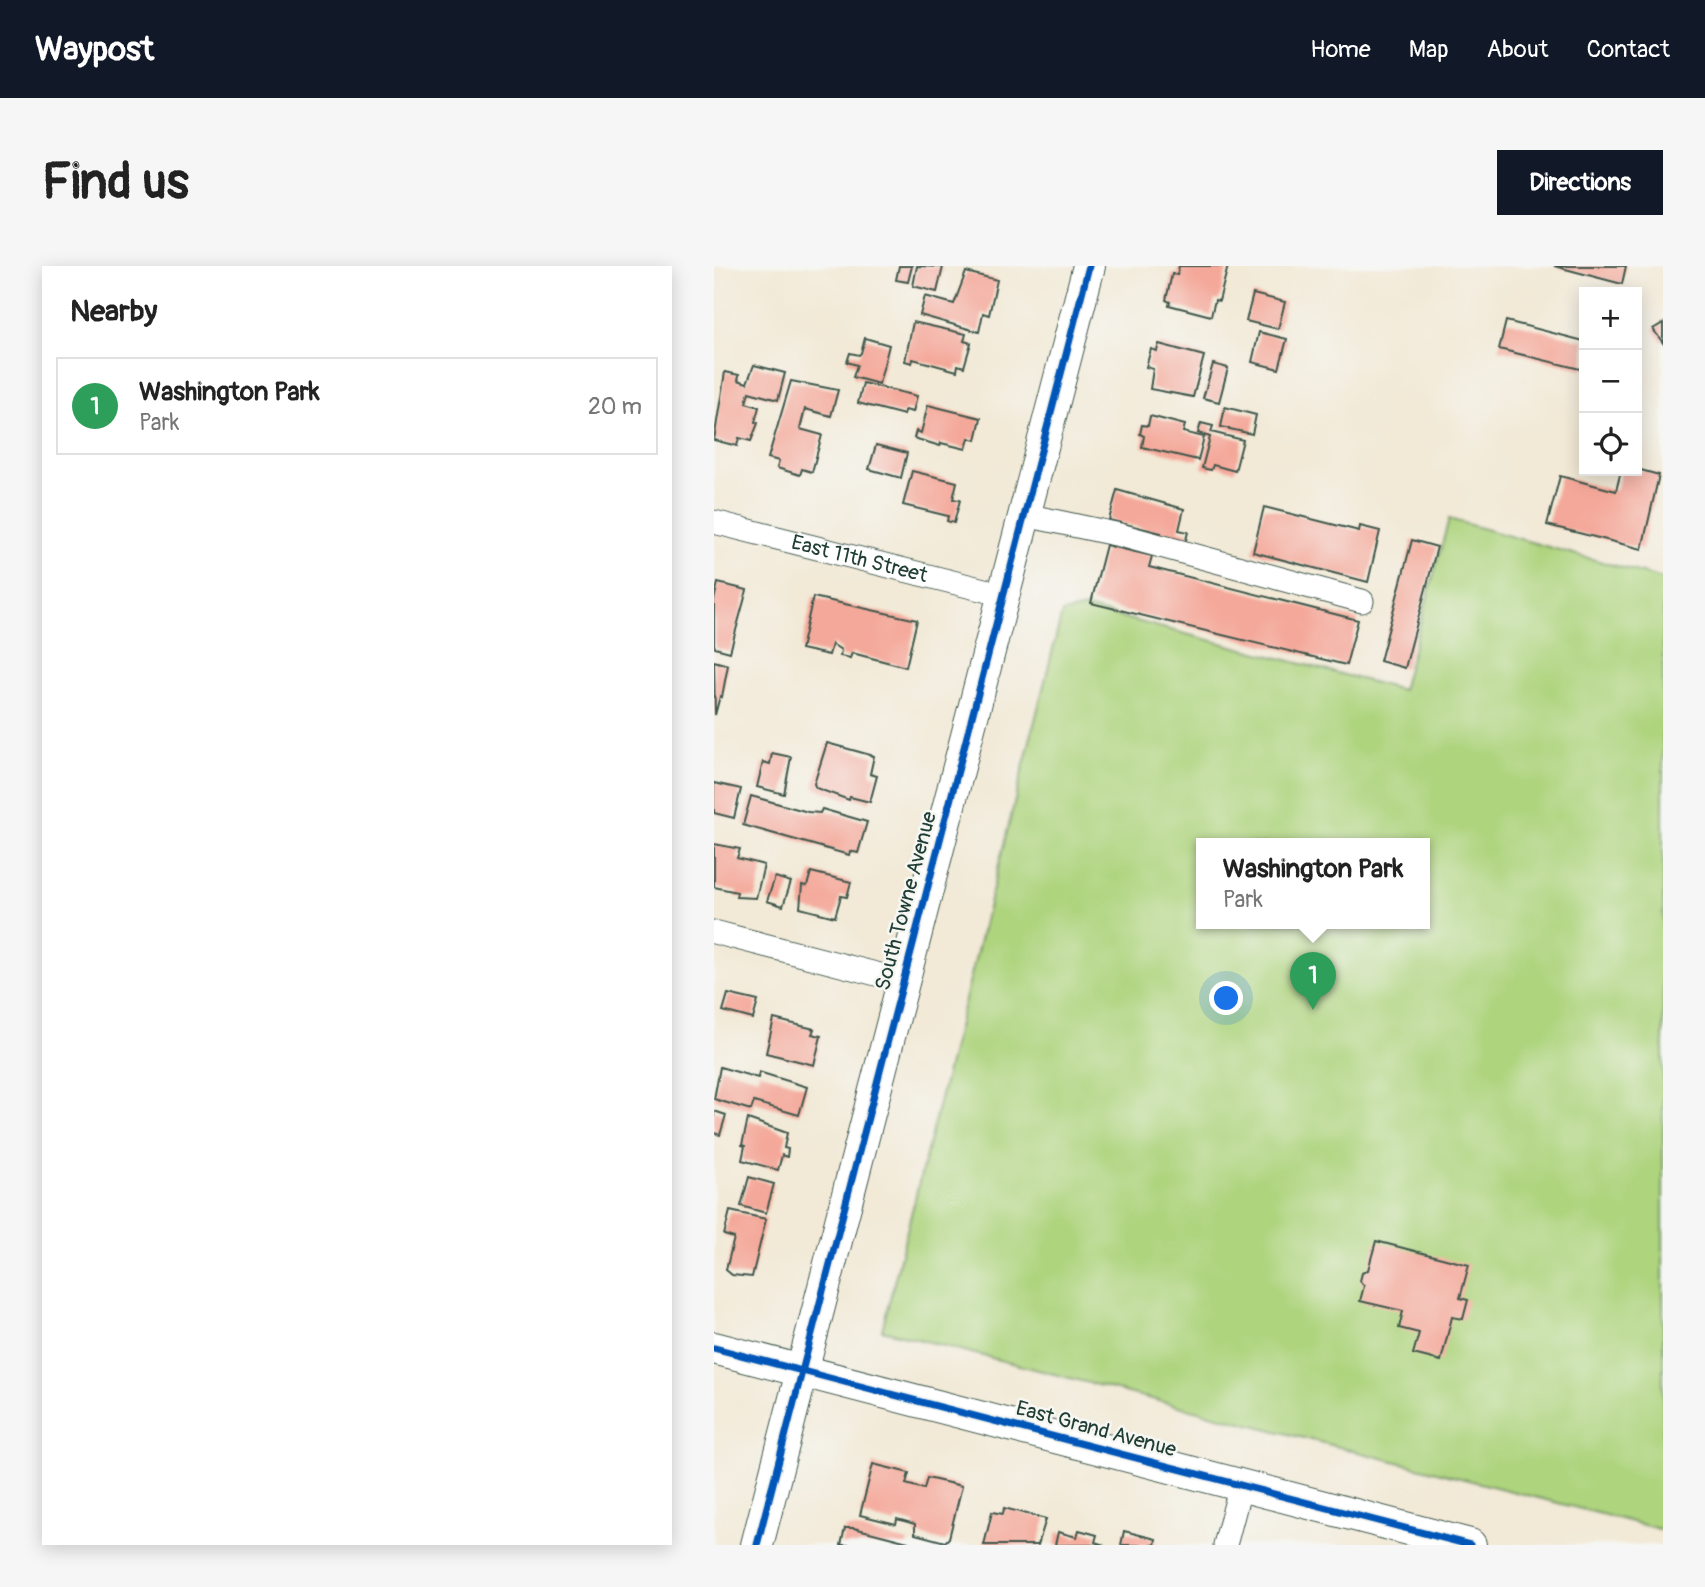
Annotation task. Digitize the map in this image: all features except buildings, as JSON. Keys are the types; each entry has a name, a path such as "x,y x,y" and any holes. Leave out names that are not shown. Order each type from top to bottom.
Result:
{"street":[{"name":"South Towne Avenue","path":"757,1545 1089,266"},
{"path":"1025,515 1120,535 1362,601"},
{"name":"East 11th Street","path":"714,522 1004,595"},
{"path":"714,932 903,981"},
{"name":"East Grand Avenue","path":"714,1348 1470,1545"},
{"path":"1225,1545 1241,1485"}],"green space":[{"path":"1449,519 1663,579 1663,1530 882,1330 1062,613 1086,608 1402,690"}],"cycle path":[{"path":"757,1545 1089,266"},
{"path":"714,1348 1470,1545"}],"place":[{"name":"Washington Park","path":"1313,1010"}]}
